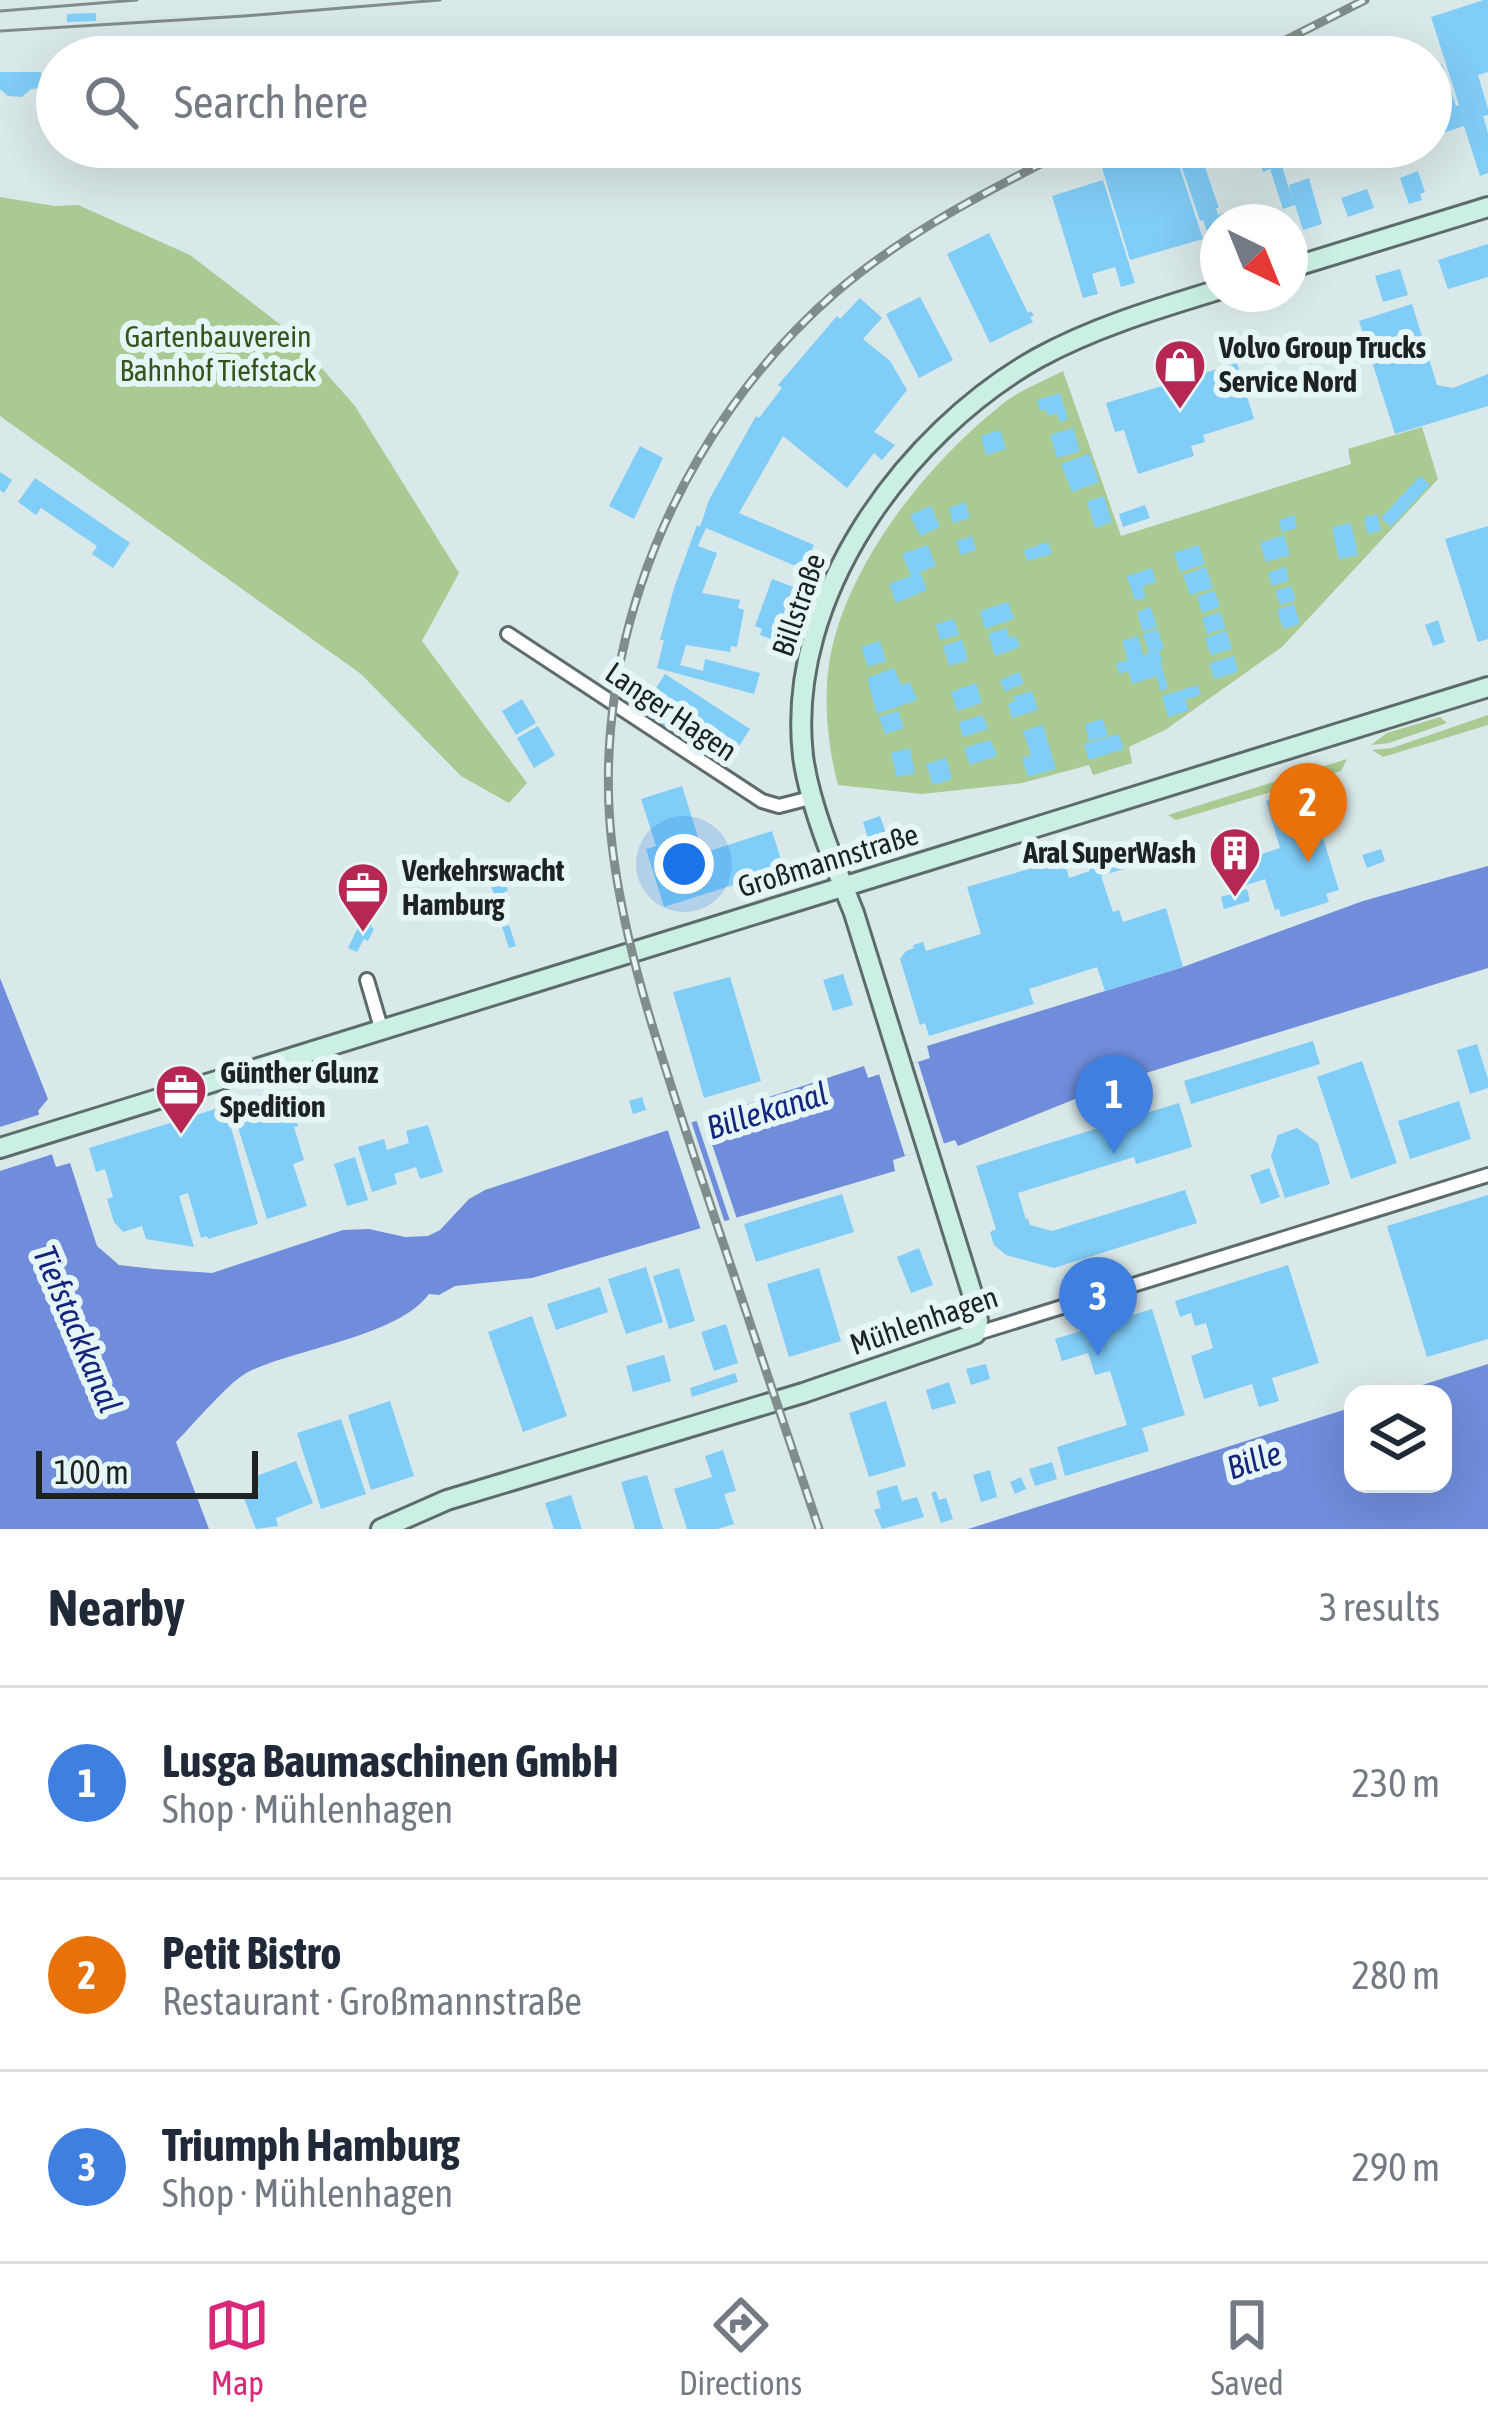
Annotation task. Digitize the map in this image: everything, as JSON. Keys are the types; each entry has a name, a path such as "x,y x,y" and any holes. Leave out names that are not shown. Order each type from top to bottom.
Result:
{"street":[{"path":"1308,262 1488,207"},
{"name":"Billstraße","path":"976,1334 976,1306 806,774 802,699 812,644 830,589 851,549 899,476 967,406 1035,360 1107,326 1200,296"},
{"name":"Langer Hagen","path":"508,634 762,801 787,806 814,797"},
{"name":"Großmannstraße","path":"0,1148 1488,687"},
{"path":"368,980 382,1031"},
{"name":"Mühlenhagen","path":"381,1529 447,1500 803,1393 1488,1174"}],"green space":[{"name":"Gartenbauverein Bahnhof Tiefstack","path":"0,197 78,205 190,255 290,332 355,406 459,573 422,641 527,783 509,803 461,776 361,674 0,416"},
{"path":"1063,371 1121,536 1351,464 1348,449 1422,427 1438,479 1282,647 1165,730 1129,747 1132,763 1093,775 1089,765 1022,783 922,794 838,785 827,682 832,648 858,578 899,512 950,452 1005,402"},
{"path":"1488,715 1488,725 1383,757 1372,750 1392,748"},
{"path":"1440,717 1447,723 1371,745 1387,733"},
{"path":"1347,759 1341,771 1176,820 1168,815"}],"water":[{"path":"1488,866 1488,968 1120,1081 958,1146 955,1140 893,1160 895,1171 532,1278 455,1286 439,1295 429,1294 395,1321 372,1331 250,1371 176,1442 209,1529 0,1529 0,978 48,1099 38,1111 56,1167 70,1163 97,1246 119,1265 212,1273 343,1230 428,1236 485,1190 864,1066 868,1078 930,1058 927,1046 1183,967 1363,901"},
{"name":"Bille","path":"1488,1364 1488,1529 968,1529 1344,1410 1344,1493 1452,1493 1452,1385 1422,1385"}],"pier":[{"path":"918,1062 944,1144 905,1156 879,1074"},
{"path":"41,1114 53,1154 0,1171 0,1127"},
{"path":"702,1114 739,1225 732,1227 695,1116"},
{"path":"690,1118 727,1229 703,1236 666,1125"}],"building":[{"path":"1488,0 1488,72 1478,75 1488,109 1483,116 1488,173 1480,176 1464,126 1452,130 1452,94 1459,105 1452,83 1452,36 1437,36 1431,17"},
{"path":"96,13 96,21 67,22 67,14"},
{"path":"0,72 36,72 36,88 22,97 8,96 0,89"},
{"path":"1102,168 1180,168 1200,240 1130,260"},
{"path":"1182,168 1205,168 1218,204 1200,204 1200,221"},
{"path":"1262,168 1283,168 1292,198 1289,185 1309,178 1322,224 1308,228 1308,204 1281,204 1270,169 1263,172"},
{"path":"1418,171 1425,192 1420,194 1422,200 1409,204 1400,178"},
{"path":"1103,180 1135,283 1121,287 1115,267 1092,274 1098,294 1083,298 1052,196"},
{"path":"1367,189 1374,208 1348,217 1341,198"},
{"path":"989,233 1028,313 1034,316 1030,317 1033,322 990,343 947,254"},
{"path":"1488,244 1488,277 1448,289 1438,260"},
{"path":"1400,269 1408,295 1383,302 1375,276"},
{"path":"920,297 953,360 919,378 886,314"},
{"path":"860,298 882,318 863,339 890,361 907,390 874,432 895,445 882,460 874,453 847,488 783,436 739,513 814,545 803,569 706,528 698,546 717,553 702,593 740,600 738,608 744,610 737,647 731,646 730,652 686,645 680,665 703,671 705,659 760,673 754,694 657,668 674,588 709,500 756,416 782,388 778,385 837,316 840,319"},
{"path":"1412,304 1437,385 1453,388 1488,374 1488,406 1395,434 1359,321"},
{"name":"Volvo Group Trucks Service Nord","path":"1237,363 1254,419 1203,435 1205,442 1191,446 1194,456 1138,474 1124,430 1115,432 1106,403"},
{"path":"1060,393 1068,419 1059,422 1057,413 1048,416 1046,409 1040,411 1037,400"},
{"path":"1073,428 1080,451 1057,458 1050,435"},
{"path":"1000,430 1006,449 986,455 981,436"},
{"path":"640,446 663,458 634,519 609,506"},
{"path":"1089,454 1099,482 1072,492 1061,464"},
{"path":"0,472 12,480 4,493 0,490"},
{"path":"1420,476 1430,485 1391,527 1381,518"},
{"path":"35,478 130,543 113,568 92,554 97,546 41,508 36,515 18,502"},
{"path":"1104,496 1112,522 1095,528 1087,501"},
{"path":"965,502 970,518 953,523 949,508"},
{"path":"1145,505 1150,518 1123,527 1119,514"},
{"path":"931,506 940,527 920,536 910,515"},
{"path":"1377,514 1381,531 1367,534 1364,517"},
{"path":"1294,515 1297,528 1282,532 1279,520"},
{"path":"1351,523 1358,555 1339,559 1332,527"},
{"path":"1488,526 1488,639 1478,642 1445,539"},
{"path":"1284,535 1290,555 1266,562 1260,543"},
{"path":"972,536 976,550 961,555 956,541"},
{"path":"1048,542 1052,554 1027,561 1024,550"},
{"path":"928,545 936,566 920,572 927,590 896,603 889,584 911,576 902,554"},
{"path":"1199,545 1205,564 1180,572 1174,553"},
{"path":"1206,567 1213,588 1190,595 1183,575"},
{"path":"1286,567 1289,580 1272,586 1268,573"},
{"path":"1152,568 1156,582 1143,586 1146,597 1135,601 1127,576"},
{"path":"772,579 796,588 777,641 760,635 762,629 755,626"},
{"path":"1291,586 1296,600 1280,605 1275,591"},
{"path":"1215,591 1220,607 1202,613 1197,596"},
{"path":"1008,602 1014,619 985,629 980,611"},
{"path":"1294,604 1300,624 1283,629 1277,610"},
{"path":"1151,607 1157,627 1143,632 1137,612"},
{"path":"1220,612 1226,628 1207,634 1202,618"},
{"path":"954,619 959,635 940,640 936,624"},
{"path":"1438,620 1445,642 1433,646 1425,625"},
{"path":"1006,628 1020,647 995,656 988,634"},
{"path":"1158,629 1168,688 1161,691 1157,676 1132,684 1128,671 1119,674 1116,663 1128,660 1122,641 1138,636 1143,655 1149,653 1143,634"},
{"path":"1226,631 1232,649 1211,655 1205,638"},
{"path":"962,640 968,660 949,666 943,646"},
{"path":"880,641 886,661 868,667 861,647"},
{"path":"1234,656 1238,672 1214,679 1209,663"},
{"path":"894,668 901,685 910,682 917,700 877,714 867,678"},
{"path":"1019,672 1024,683 1005,692 1000,680"},
{"path":"665,674 750,729 726,766 641,711"},
{"path":"976,683 982,703 957,711 951,692"},
{"path":"1198,685 1201,695 1185,700 1189,711 1168,717 1162,696"},
{"path":"1032,691 1038,710 1012,718 1008,704 1015,701 1013,697"},
{"path":"522,699 536,723 516,735 502,711"},
{"path":"898,711 904,728 885,734 879,717"},
{"path":"983,715 988,729 963,737 959,722"},
{"path":"1103,719 1108,736 1089,741 1085,724"},
{"path":"1043,725 1056,769 1028,777 1022,758 1031,755 1023,731"},
{"path":"538,726 555,755 534,768 517,738"},
{"path":"1119,734 1124,749 1089,760 1084,744"},
{"path":"991,740 997,756 970,765 964,748"},
{"path":"910,748 915,773 897,777 891,753"},
{"path":"946,758 952,779 933,785 926,764"},
{"path":"682,786 703,853 772,831 784,869 664,907 646,849 656,846 641,799"},
{"path":"1288,794 1302,841 1322,835 1339,890 1326,894 1329,902 1281,917 1265,879 1231,890 1217,845 1240,838 1247,859 1280,848 1266,801"},
{"path":"880,816 888,839 870,845 863,822"},
{"path":"1124,847 1130,867 1101,876 1113,912 1119,910 1123,922 1166,908 1183,967 1105,991 1097,967 1029,989 1034,1004 929,1036 925,1023 920,1025 900,959 913,945 923,942 926,951 981,934 967,887 1064,859 1069,878 1090,871 1086,859"},
{"path":"1381,849 1385,861 1367,868 1362,855"},
{"path":"502,879 508,890 496,897 490,885"},
{"name":"Aral SuperWash","path":"1247,889 1250,901 1224,909 1221,897"},
{"name":"Verkehrswacht Hamburg","path":"362,919 374,929 357,952 348,948"},
{"path":"509,925 516,946 509,948 502,927"},
{"path":"843,974 853,1005 833,1011 823,980"},
{"path":"730,977 761,1081 704,1098 673,992"},
{"path":"1313,1041 1320,1064 1191,1104 1184,1081"},
{"path":"1477,1044 1488,1088 1470,1094 1457,1050"},
{"path":"1362,1061 1397,1163 1351,1179 1317,1077"},
{"path":"288,1095 304,1160 293,1164 307,1206 267,1219 233,1112"},
{"path":"642,1097 646,1110 633,1114 629,1101"},
{"path":"1459,1101 1471,1139 1410,1159 1398,1121"},
{"path":"1179,1103 1192,1147 1136,1164 1134,1157 1018,1193 1030,1225 1052,1231 1185,1190 1197,1223 1054,1268 1006,1255 994,1245 990,1232 996,1229 976,1166"},
{"path":"225,1106 258,1224 201,1238 188,1193 179,1196 194,1247 146,1239 142,1226 123,1232 114,1222 107,1199 113,1197 105,1169 96,1172 89,1148"},
{"path":"428,1125 443,1172 420,1179 416,1167 394,1174 397,1184 372,1192 358,1147 384,1139 387,1150 409,1143 406,1131"},
{"path":"1297,1128 1318,1143 1330,1184 1285,1198 1271,1156 1278,1135"},
{"path":"355,1157 368,1200 347,1206 334,1164"},
{"path":"1269,1168 1280,1197 1261,1204 1250,1175"},
{"path":"842,1194 854,1232 756,1262 744,1224"},
{"path":"1488,1195 1488,1339 1427,1357 1387,1226"},
{"path":"919,1248 933,1285 911,1293 897,1257"},
{"path":"1288,1265 1319,1363 1272,1378 1279,1401 1259,1407 1252,1384 1204,1399 1191,1356 1213,1348 1206,1323 1195,1326 1191,1313 1180,1317 1175,1301"},
{"path":"646,1267 663,1322 626,1334 608,1279"},
{"path":"679,1268 695,1321 669,1329 653,1276"},
{"path":"819,1268 841,1341 789,1357 767,1284"},
{"path":"600,1287 608,1312 556,1330 547,1304"},
{"path":"1152,1309 1185,1415 1142,1428 1149,1451 1065,1476 1057,1447 1127,1425 1110,1371 1095,1375 1088,1353 1062,1361 1055,1339"},
{"path":"532,1316 567,1416 523,1432 488,1332"},
{"path":"726,1324 738,1363 714,1371 701,1332"},
{"path":"664,1355 671,1381 633,1392 626,1366"},
{"path":"986,1364 990,1379 971,1385 966,1369"},
{"path":"735,1373 738,1382 692,1397 690,1388"},
{"path":"949,1382 956,1403 932,1410 926,1390"},
{"path":"390,1401 414,1476 371,1490 348,1415"},
{"path":"886,1401 906,1466 869,1477 849,1413"},
{"path":"341,1419 366,1494 321,1509 297,1433"},
{"path":"723,1450 736,1491 724,1494 734,1524 687,1529 674,1489 712,1477 705,1456"},
{"path":"296,1461 313,1503 276,1518 278,1526 256,1529 243,1496 259,1490 254,1477"},
{"path":"1052,1462 1057,1479 1035,1486 1029,1469"},
{"path":"990,1470 997,1497 981,1502 973,1475"},
{"path":"647,1475 663,1529 635,1529 621,1482"},
{"path":"1021,1477 1026,1489 1015,1494 1010,1482"},
{"path":"897,1485 902,1501 917,1497 924,1517 882,1529 874,1510 881,1508 876,1491"},
{"path":"936,1491 939,1500 946,1498 953,1519 941,1523 931,1493"},
{"path":"571,1495 582,1529 554,1529 545,1503"}],"tram line":[{"path":"0,11 137,0"},
{"path":"0,31 440,0"}],"railway":[{"path":"1294,36 1365,0"},
{"path":"819,1529 636,969 613,853 608,775 614,697 630,620 655,546 689,475 731,409 780,348 862,271 920,231 1034,168"}],"place":[{"name":"Volvo Group Trucks Service Nord","path":"1180,411"},
{"name":"Petit Bistro","path":"1308,862"},
{"name":"Aral SuperWash","path":"1235,899"},
{"name":"Verkehrswacht Hamburg","path":"363,934"},
{"name":"Günther Glunz Spedition","path":"181,1136"},
{"name":"Lusga Baumaschinen GmbH","path":"1114,1154"},
{"name":"Triumph Hamburg","path":"1098,1356"}],"water label":[{"name":"Billekanal","path":"767,1110"},
{"name":"Tiefstackkanal","path":"78,1329"}]}
